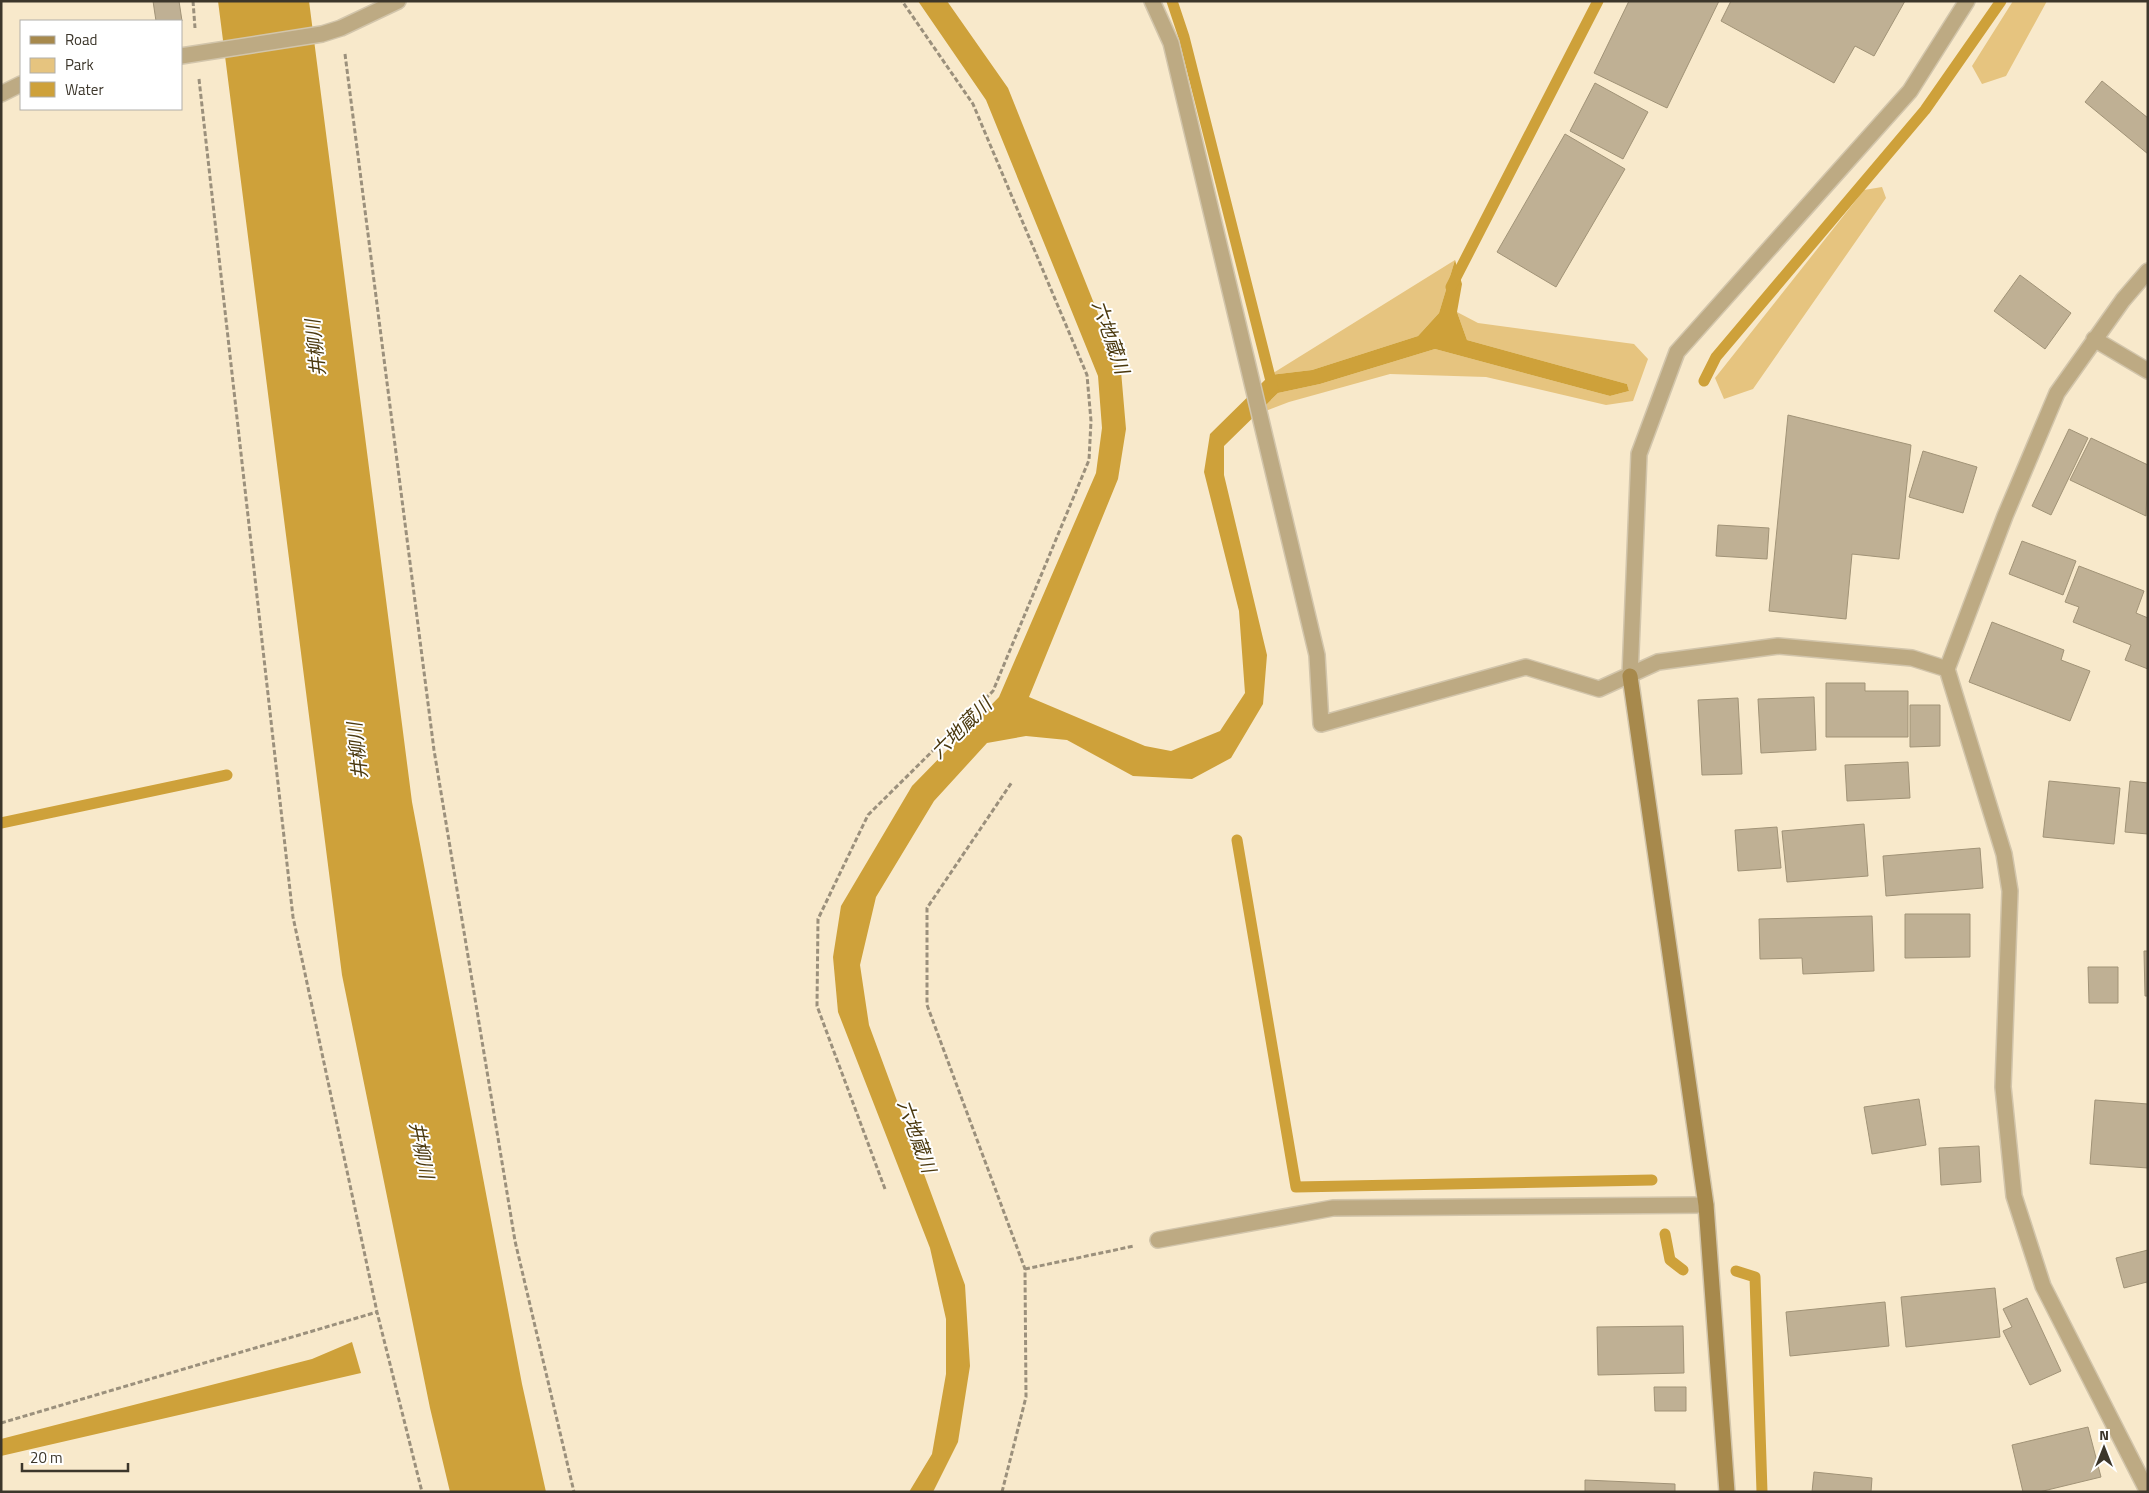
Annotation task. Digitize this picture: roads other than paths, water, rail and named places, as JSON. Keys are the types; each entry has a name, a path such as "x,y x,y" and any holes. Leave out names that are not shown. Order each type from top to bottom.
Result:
{"street":[{"path":"196,54 322,34 341,28 398,1"},
{"path":"1152,1 1171,43 1318,655 1321,724 1526,668 1600,689 1658,662 1778,646 1912,658 1947,669"},
{"path":"1727,1492 1706,1205 1630,676 1639,454 1677,352 1910,91 1967,1"},
{"path":"1,94 20,84"},
{"path":"2148,271 2123,300 2057,393 2005,516 1947,669 2004,854 2010,891 2003,1087 2014,1196 2043,1286 2148,1492"},
{"path":"2094,339 2148,371"},
{"path":"1158,1240 1333,1208 1706,1205"}],"water":[{"name":"井柳川","path":"218,1 309,1 412,802 522,1384 546,1492 450,1492 430,1408 342,975"},
{"path":"918,1 947,1 1008,88 1121,371 1126,429 1118,479 1029,697 1145,746 1171,751 1220,731 1245,693 1239,611 1204,472 1210,434 1270,375 1312,370 1418,336 1439,313 1455,260 1462,284 1457,312 1467,340 1627,384 1629,391 1610,396 1435,349 1320,384 1278,393 1224,446 1224,475 1267,655 1263,704 1231,758 1192,779 1133,776 1067,740 1026,736 987,743 934,801 876,897 860,965 869,1025 965,1285 970,1366 958,1442 933,1492 909,1492 932,1454 946,1374 946,1319 930,1248 838,1012 833,957 841,906 912,786 999,697 1096,473 1102,428 1098,376 986,100"},
{"path":"352,1342 361,1373 1,1456 1,1439 312,1359"}],"waterway":[{"path":"1172,1 1184,37 1273,389"},
{"path":"1451,287 1598,1"},
{"path":"1704,381 1716,357 1925,110 2001,1"},
{"path":"1,823 227,775"},
{"path":"1237,840 1296,1187 1652,1180"},
{"path":"1665,1234 1670,1260 1683,1270"},
{"path":"1736,1271 1755,1277 1762,1492"}],"water label":[{"name":"六地蔵川","path":"1111,337"},
{"name":"六地蔵川","path":"961,728"},
{"name":"六地蔵川","path":"917,1136"}]}
